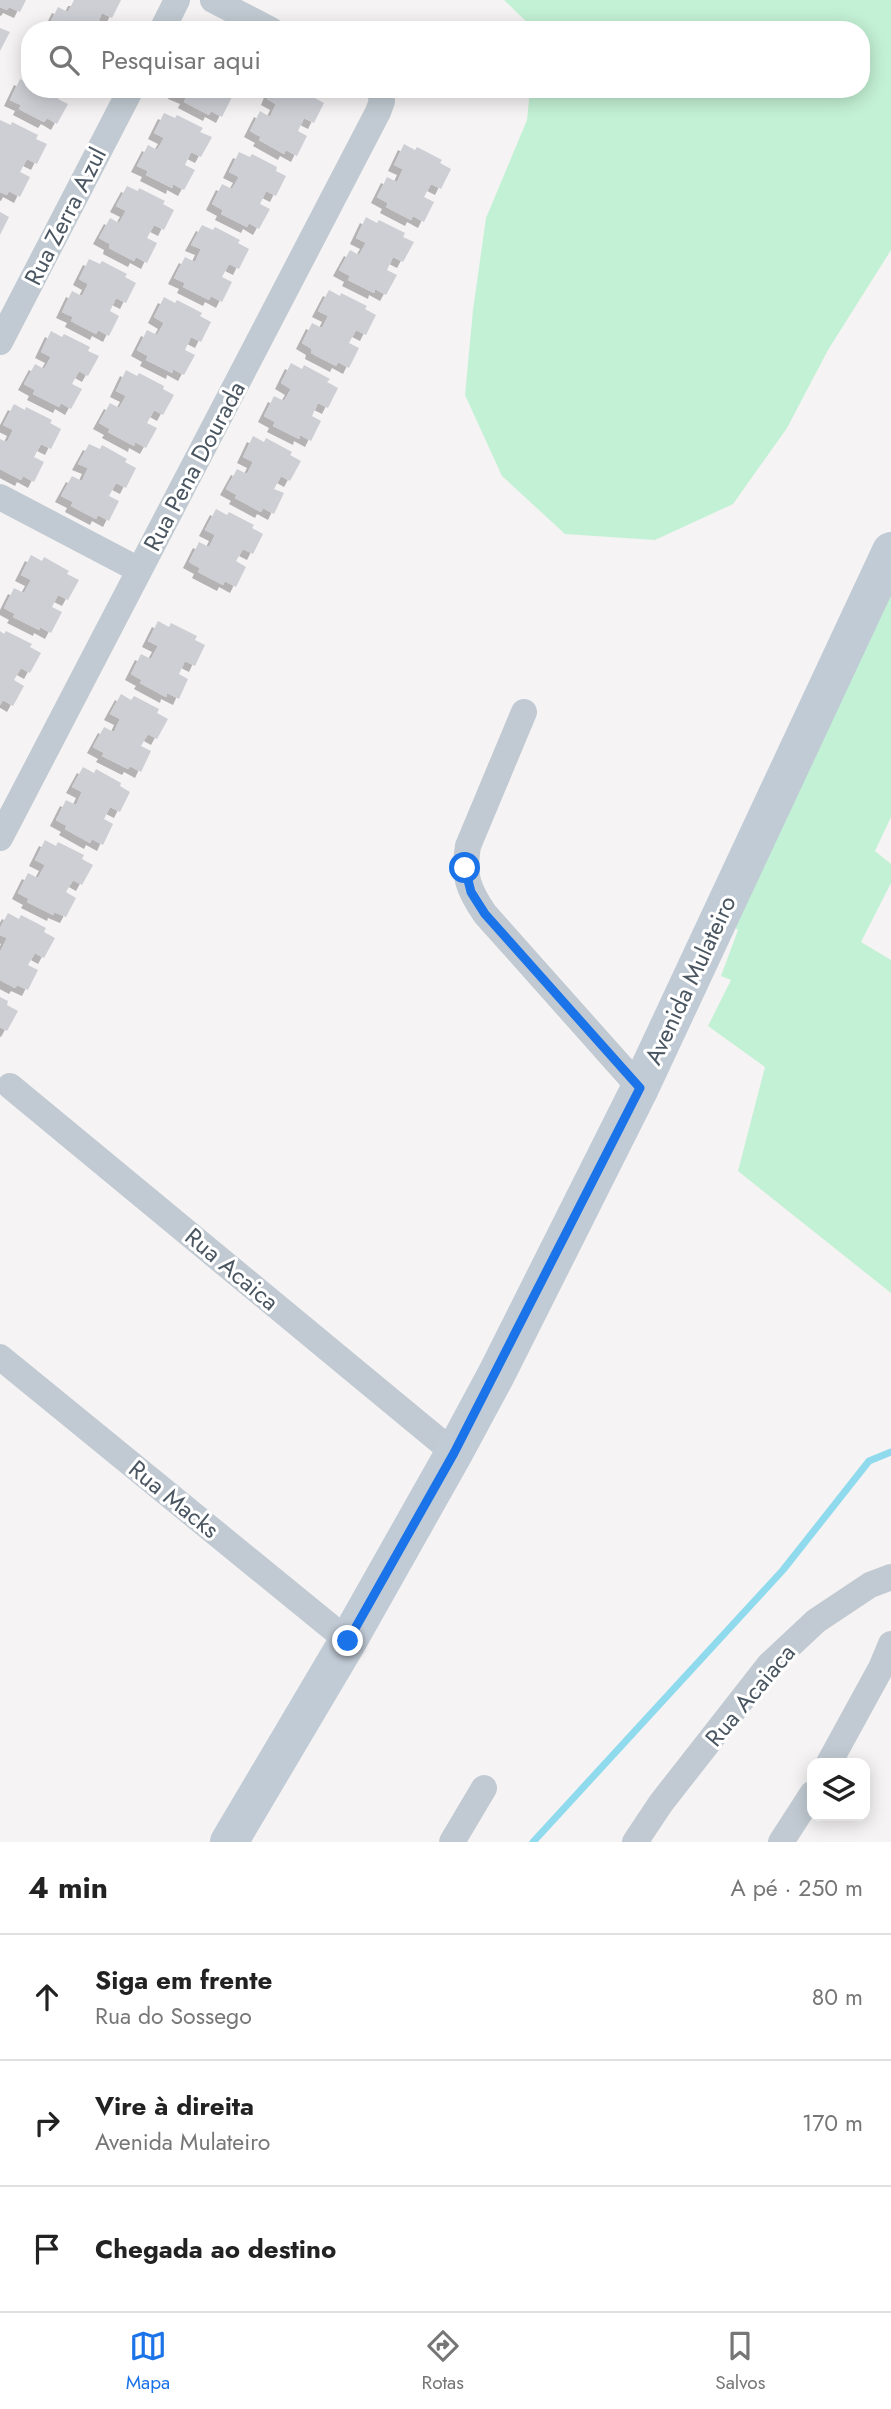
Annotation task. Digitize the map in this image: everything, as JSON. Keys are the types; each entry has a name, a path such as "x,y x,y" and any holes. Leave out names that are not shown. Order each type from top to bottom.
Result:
{"street":[{"path":"166,21 177,0"},
{"path":"213,0 254,21"},
{"name":"Rua Zerra Azul","path":"0,342 126,98"},
{"name":"Rua Pena Dourada","path":"0,838 378,112 380,98"},
{"path":"0,497 139,570"},
{"name":"Avenida Mulateiro","path":"229,1842 348,1641 454,1453 640,1088 891,551"},
{"path":"524,712 468,846 465,868 471,892 485,914 640,1088"},
{"name":"Rua Acaica","path":"10,1086 454,1453"},
{"name":"Rua Macks","path":"0,1357 348,1641"},
{"name":"Rua Acaiaca","path":"635,1842 769,1665 816,1621 870,1585 891,1577"},
{"path":"832,1758 881,1668 891,1644"},
{"path":"452,1842 484,1788"},
{"path":"781,1842 807,1802"}],"green space":[{"path":"504,0 891,0 891,250 828,350 787,428 733,504 655,540 565,534 502,476 465,395 486,218 527,120 529,98 870,98 870,21 526,21"},
{"path":"891,586 891,817 875,851 891,864 891,883 861,942 891,960 891,1293 738,1171 765,1067 708,1026 731,980 721,976 738,930 727,921"}],"building":[{"path":"0,0 26,0 20,12 9,7 7,10 0,7"},
{"path":"74,0 121,0 112,18 102,13 98,21 51,21 58,7 68,12"},
{"path":"0,28 10,32 0,51"},
{"path":"20,79 21,98 58,98 68,104 57,124 47,118 44,122 19,109 21,105 10,100"},
{"path":"186,98 232,98 222,117 211,111 209,115 184,102"},
{"path":"315,98 324,103 314,123 304,118 298,131 307,136 297,156 286,150 284,154 259,140 261,137 250,131 260,111 270,117 276,104 267,99"},
{"path":"164,113 175,118 177,115 203,128 200,132 212,137 201,157 191,152 185,165 195,170 184,190 173,184 172,188 146,175 148,171 137,166 148,145 157,150 164,138 154,133"},
{"path":"0,120 11,125 12,122 38,135 36,139 47,144 37,164 27,159 20,172 30,177 20,197 9,191 7,195 0,192"},
{"path":"404,144 415,150 417,147 442,160 440,163 451,169 441,189 431,184 424,197 434,202 424,222 413,216 411,220 386,207 388,203 377,197 387,177 397,182 403,169 394,165"},
{"path":"239,152 250,157 252,154 277,167 276,171 286,176 276,196 266,191 260,204 270,209 259,229 249,223 247,227 221,214 223,210 212,204 222,184 232,189 239,177 229,172"},
{"path":"127,186 138,191 139,188 165,201 163,204 174,210 164,230 154,225 147,238 157,243 147,263 136,257 134,261 109,248 110,244 99,238 110,218 119,223 126,211 116,206"},
{"path":"0,212 9,217 0,235"},
{"path":"366,217 377,223 379,220 405,233 403,237 414,242 403,262 393,257 387,270 397,275 386,295 375,289 374,293 348,280 350,276 339,270 350,250 359,255 366,243 356,238"},
{"path":"202,225 213,230 215,227 240,240 238,243 249,249 239,269 229,264 222,277 232,282 222,302 211,296 209,300 183,287 185,283 174,278 185,257 195,262 201,249 191,245"},
{"path":"89,259 100,264 102,261 127,274 125,277 136,283 126,303 116,298 110,311 119,316 109,336 98,330 96,334 71,321 73,317 62,312 72,291 82,296 88,284 79,279"},
{"path":"329,290 367,306 365,309 376,315 366,335 356,330 349,343 359,348 349,368 338,362 336,366 311,353 312,349 302,343 312,323 322,328 328,316 318,311"},
{"path":"164,297 175,303 177,300 202,313 200,316 211,322 201,342 191,337 185,350 195,355 184,375 173,369 172,373 146,360 148,356 137,350 147,330 157,335 164,323 154,317"},
{"path":"51,331 62,337 64,334 90,347 88,351 99,356 88,376 79,371 72,384 82,389 71,409 61,403 59,407 33,394 35,390 24,384 35,364 44,369 51,357 41,352"},
{"path":"291,363 302,369 304,365 330,379 327,382 338,388 328,408 318,403 312,416 321,421 311,441 300,435 299,439 273,426 275,422 264,416 274,396 284,401 291,389 281,383"},
{"path":"126,370 137,376 139,373 164,386 163,389 174,395 163,415 154,410 147,423 157,428 146,448 135,442 134,446 108,432 110,429 99,423 110,403 119,408 126,396 116,391"},
{"path":"14,404 52,420 50,423 61,429 51,449 41,444 34,457 44,462 34,482 23,476 21,480 0,469 0,439 7,442 13,430 3,425"},
{"path":"253,436 264,442 266,438 292,452 290,455 301,461 290,481 281,476 274,489 284,493 274,514 263,508 261,512 235,498 237,495 226,489 237,469 247,474 253,462 243,457"},
{"path":"89,444 100,449 102,445 127,459 125,462 136,468 126,488 116,483 109,496 119,501 109,521 98,515 96,519 71,506 73,502 61,496 72,476 82,481 88,468 78,464"},
{"path":"216,509 227,515 229,512 254,525 252,528 263,534 253,554 243,549 236,561 246,567 236,587 225,581 223,585 198,572 200,568 189,562 199,542 209,547 215,535 205,530"},
{"path":"31,555 42,561 44,557 79,580 68,600 58,595 52,607 62,612 51,633 13,617 15,614 4,608 14,588 24,593 31,580 21,575"},
{"path":"158,621 169,627 171,623 197,636 195,640 205,645 195,666 185,661 179,674 188,679 179,699 167,693 166,697 140,683 142,680 131,674 141,654 151,659 158,646 148,641"},
{"path":"0,631 4,634 6,631 32,644 30,647 41,653 30,673 21,668 14,680 24,686 13,706 3,700 0,705"},
{"path":"121,694 131,700 134,696 159,709 157,713 168,719 157,739 148,734 141,746 151,751 141,772 130,766 128,769 102,756 104,753 93,747 104,727 114,732 120,719 110,714"},
{"path":"83,767 94,773 96,769 121,783 120,786 130,792 120,812 110,807 104,819 113,824 103,845 92,839 90,843 65,829 67,826 56,820 66,800 76,805 82,792 72,787"},
{"path":"45,840 56,846 58,842 84,855 82,859 93,865 82,885 73,880 66,892 76,898 66,917 54,912 53,915 27,902 29,899 18,893 28,873 38,878 45,865 35,860"},
{"path":"8,913 19,919 21,915 46,928 44,932 55,938 44,958 35,953 28,965 38,970 28,990 17,985 15,988 0,980 0,952 7,938 0,935 0,928"},
{"path":"0,997 18,1011 7,1031 0,1027"}],"waterway":[{"path":"533,1842 783,1570 869,1461 891,1452"}],"route":[{"path":"348,1641 497,1373 640,1088 485,914 471,892 465,868"}]}
